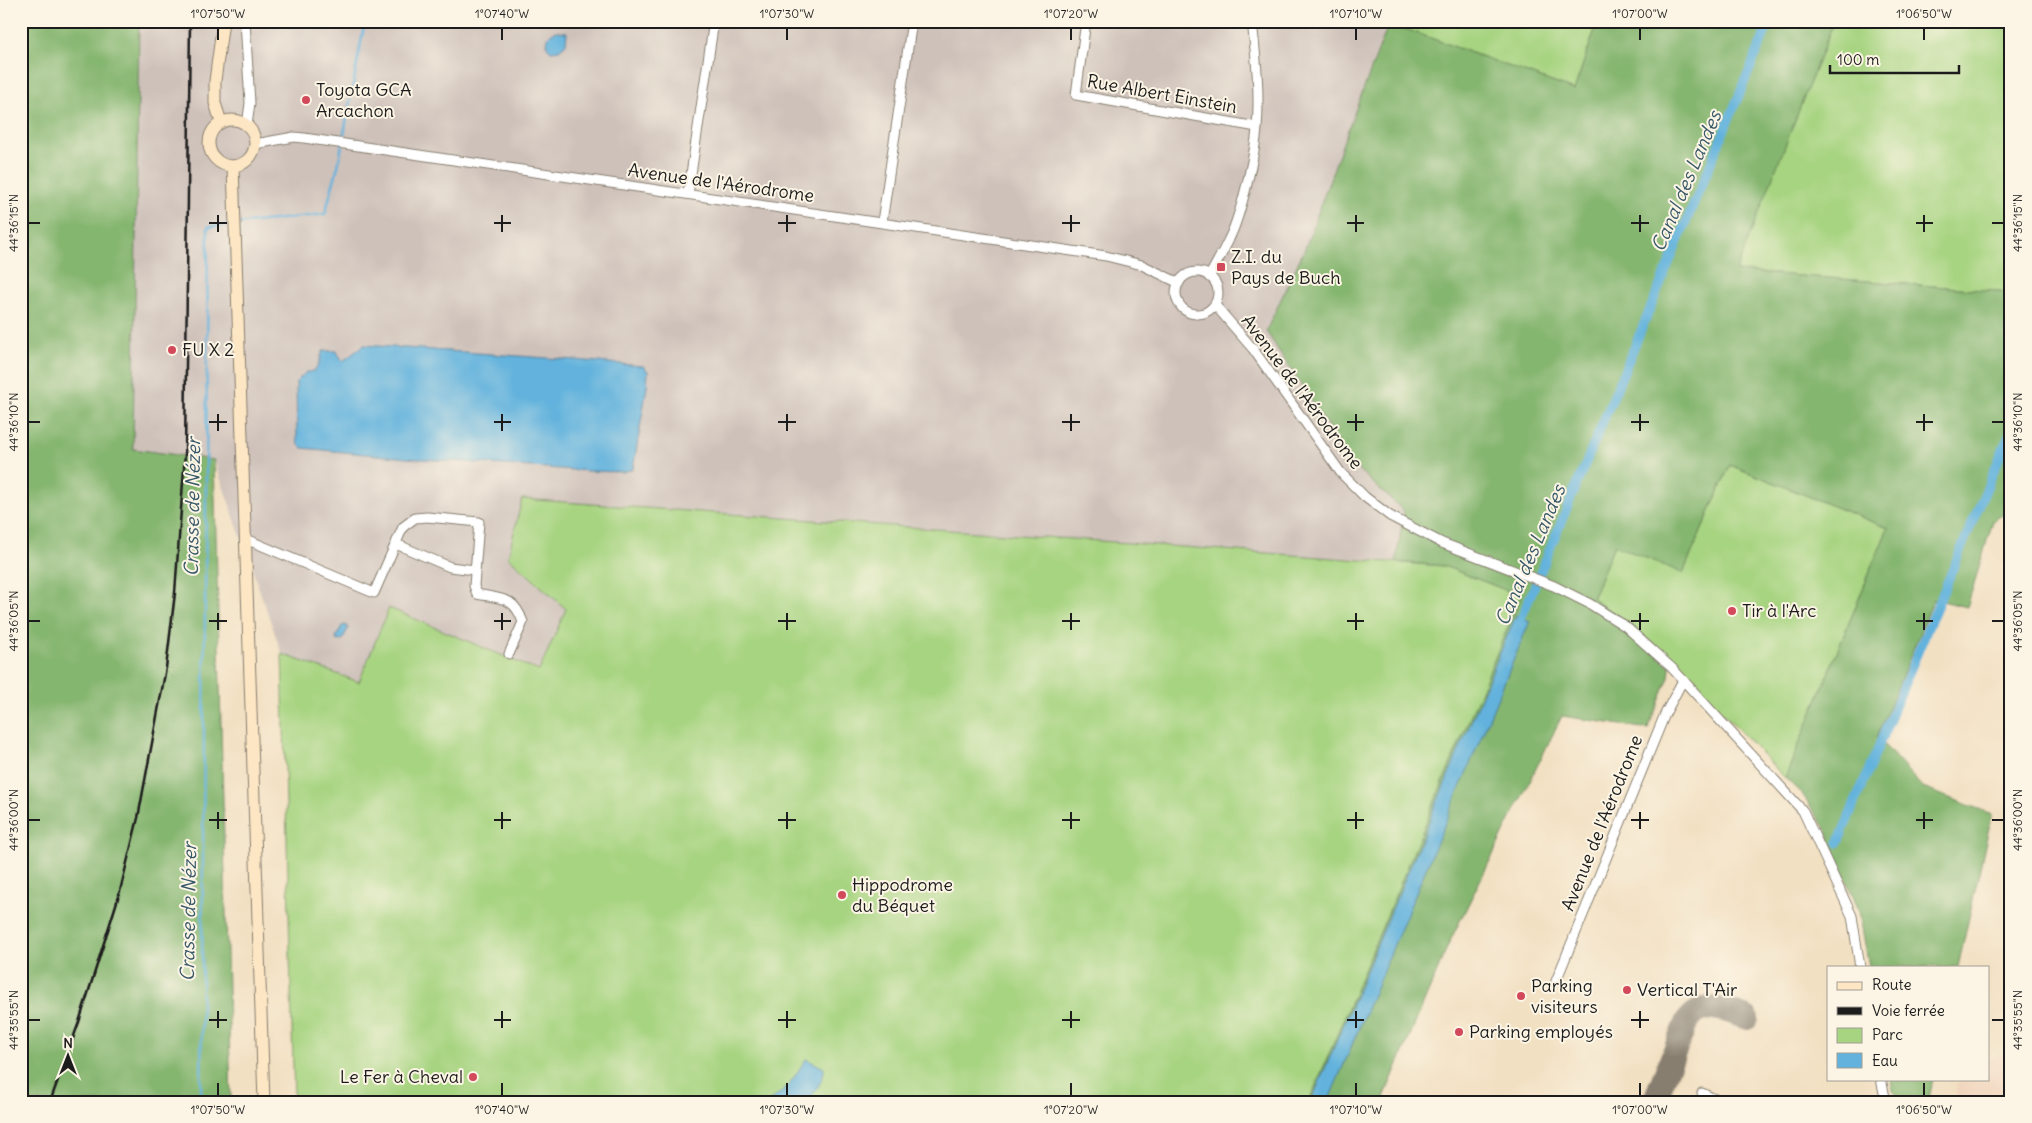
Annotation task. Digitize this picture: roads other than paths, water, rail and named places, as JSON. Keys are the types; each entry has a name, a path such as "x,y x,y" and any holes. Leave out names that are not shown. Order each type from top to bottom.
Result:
{"main road":[{"path":"222,122 215,103 214,82 223,21"},
{"path":"235,120 247,126 252,131 255,144 250,156 240,164 233,166 218,161 210,149 211,133 222,122 235,120"},
{"path":"233,166 264,1102"}],"street":[{"path":"245,21 250,103 247,126"},
{"path":"688,194 714,21"},
{"path":"882,222 912,21"},
{"name":"Rue Albert Einstein","path":"1086,21 1076,95 1257,128"},
{"path":"1210,276 1230,237 1243,196 1257,128 1257,71 1252,21"},
{"name":"Avenue de l'Aérodrome","path":"255,144 294,137 882,222 1106,256 1142,265 1179,283"},
{"path":"1196,272 1210,276 1218,293 1215,305 1211,310 1199,314 1187,312 1178,302 1176,289 1179,283 1183,278 1196,272"},
{"name":"Avenue de l'Aérodrome","path":"1215,305 1254,350 1341,473 1366,497 1390,516 1442,543 1554,586 1590,604 1625,626 1682,680 1803,811 1852,916 1860,966"},
{"path":"246,539 374,593 403,527 415,518 427,517 478,522 474,586 477,594 508,599 519,610 523,622 509,654"},
{"path":"396,544 450,567 475,570"},
{"name":"Avenue de l'Aérodrome","path":"1556,981 1665,714 1682,680"},
{"path":"1881,1080 1886,1102"},
{"path":"1702,1094 1721,1102"}],"water":[{"path":"557,31 567,32 566,44 559,50 551,51 547,47 548,39 552,33"},
{"path":"364,345 643,366 648,371 647,387 633,469 623,472 588,471 407,458 302,448 298,444 297,438 296,382 306,372 314,371 318,366 323,351 336,351 343,361"},
{"path":"1516,615 1530,621 1328,1102 1311,1102"},
{"path":"346,625 348,629 342,640 337,641 336,637 342,626"},
{"path":"806,1059 824,1068 821,1081 808,1102 769,1102 789,1085"}],"waterway":[{"name":"Crasse de Nézer","path":"237,224 325,214 338,166 365,21"},
{"name":"Canal des Landes","path":"1517,628 1770,21"},
{"name":"Crasse de Nézer","path":"201,1102 208,227 232,224"},
{"path":"1838,843 2011,430"}],"railway":[{"path":"50,1102 79,1022 119,895 138,818 166,668 175,593 185,454 190,21"}],"place":[{"name":"Toyota GCA Arcachon","path":"306,100"},
{"name":"Z.I. du Pays de Buch","path":"1221,267"},
{"name":"FU X 2","path":"172,350"},
{"name":"Tir à l'Arc","path":"1732,611"},
{"name":"Hippodrome du Béquet","path":"842,895"},
{"name":"Vertical T'Air","path":"1627,990"},
{"name":"Parking visiteurs","path":"1521,996"},
{"name":"Parking employés","path":"1459,1032"},
{"name":"Le Fer à Cheval","path":"473,1077"}]}
